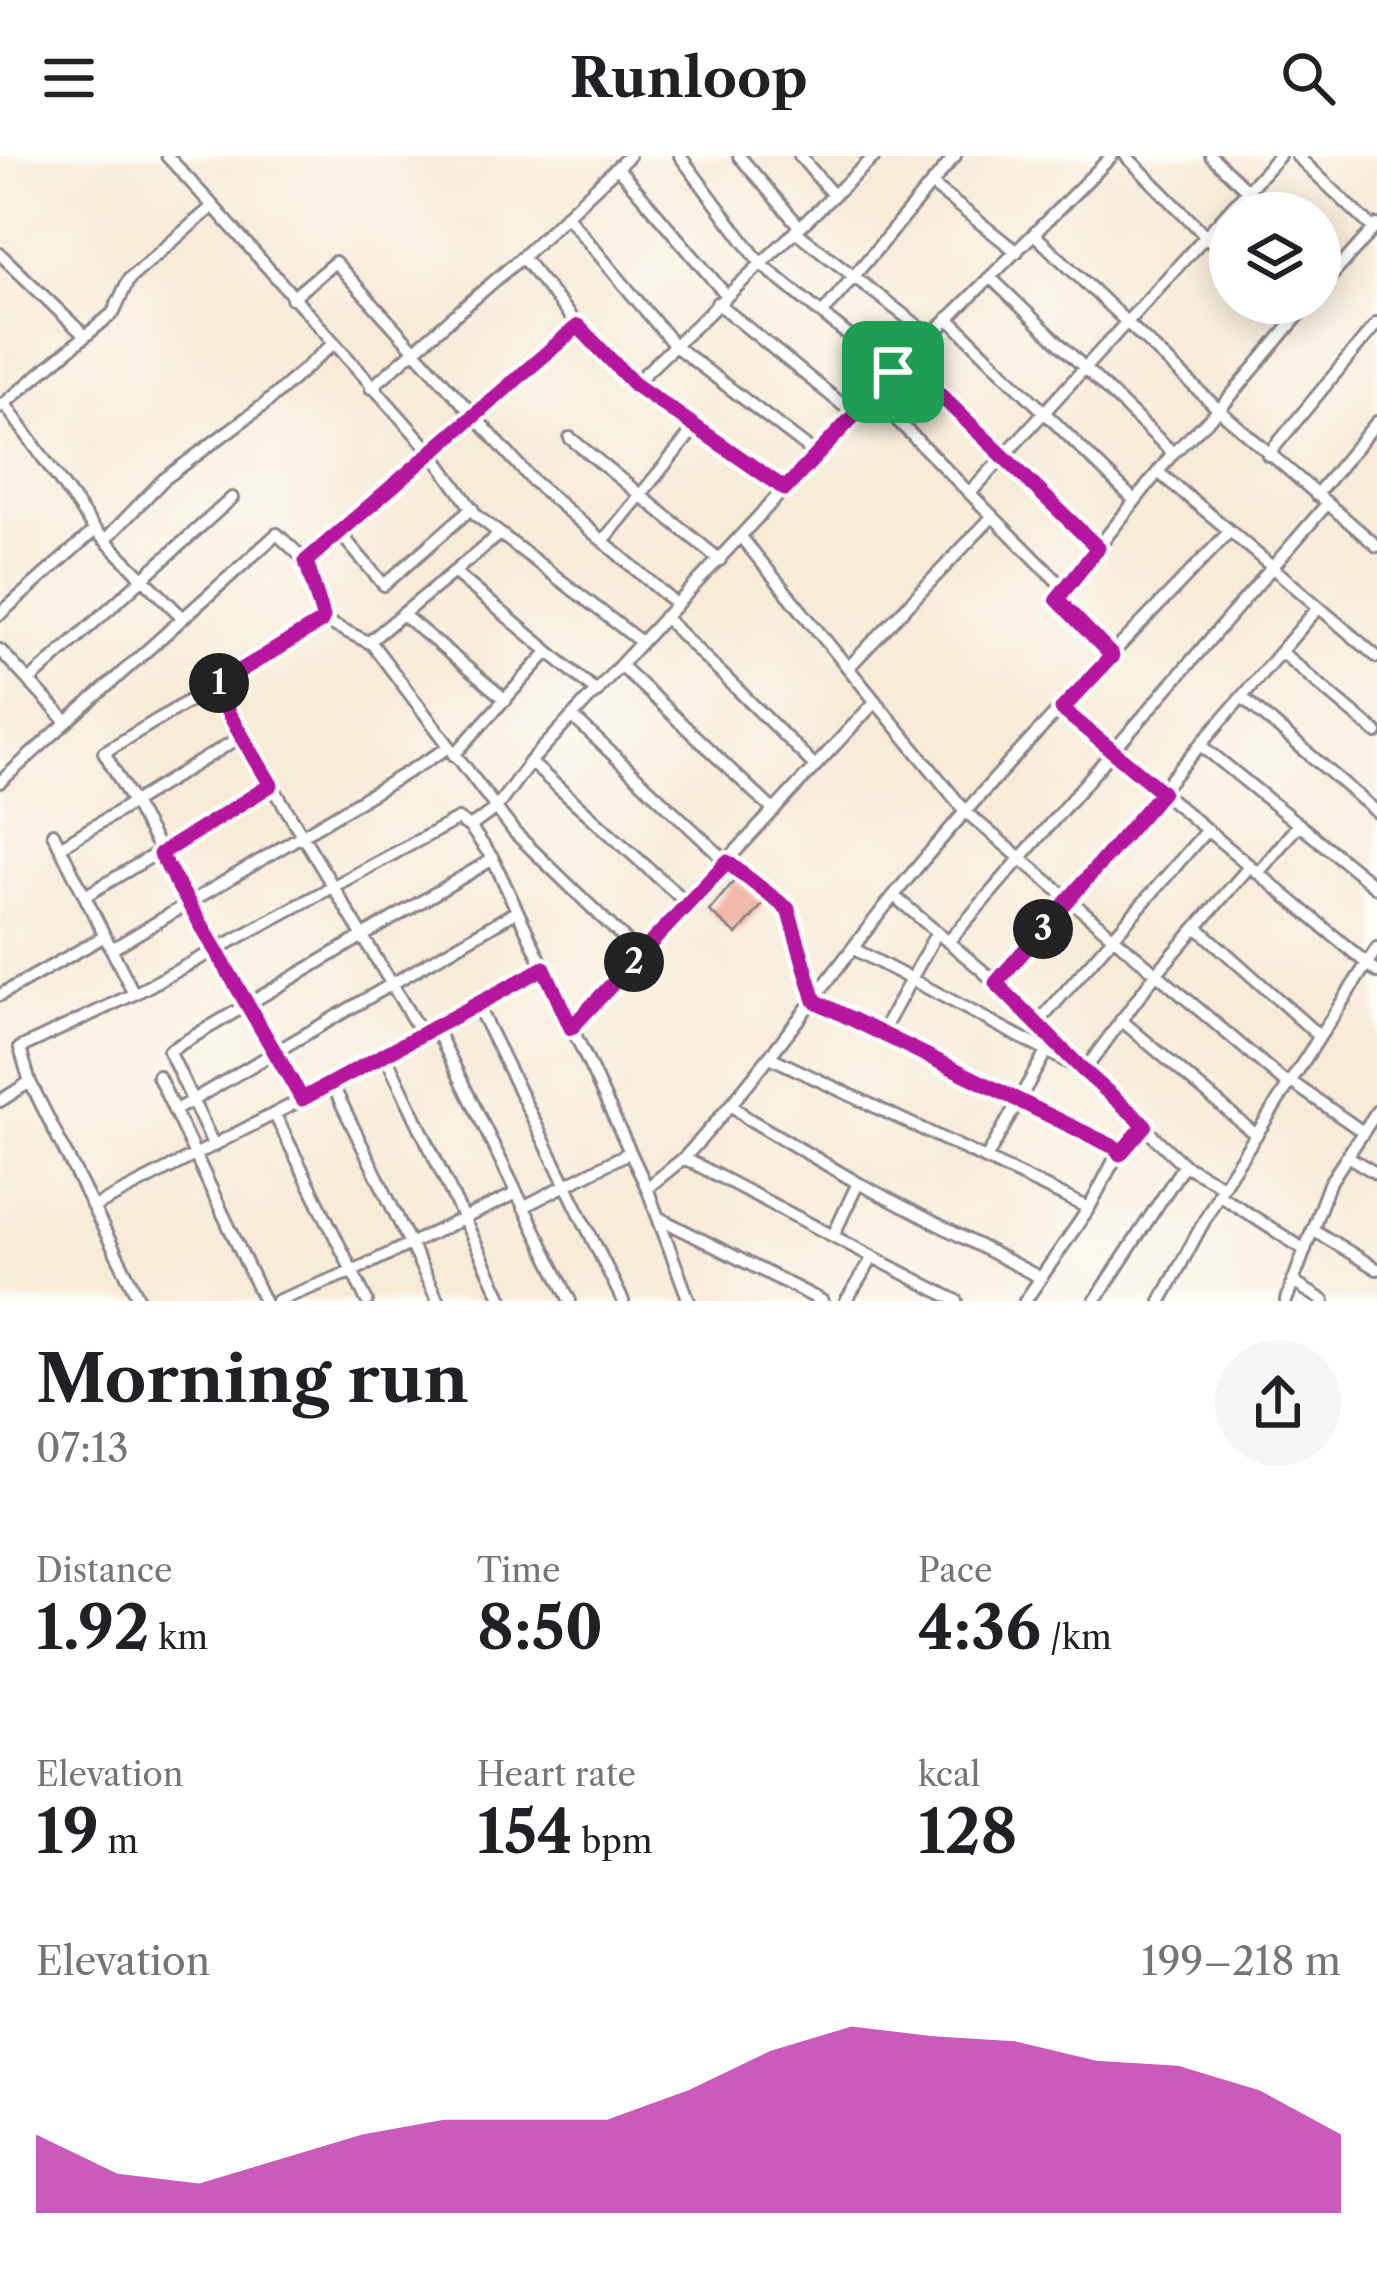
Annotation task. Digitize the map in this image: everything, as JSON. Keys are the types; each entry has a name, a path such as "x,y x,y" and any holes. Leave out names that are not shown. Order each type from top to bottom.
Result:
{"street":[{"path":"167,156 431,453 472,508 641,642"},
{"path":"371,388 629,156"},
{"path":"680,156 761,264 893,372"},
{"path":"739,156 797,229 931,337"},
{"path":"800,156 833,195"},
{"path":"822,314 955,156"},
{"path":"470,827 496,808 530,762 893,372 1112,156"},
{"path":"1126,156 1209,239"},
{"path":"1211,156 1247,191"},
{"path":"970,494 1279,156"},
{"path":"1297,156 1375,228 1341,265"},
{"path":"634,384 868,158"},
{"path":"617,167 722,299 854,414"},
{"path":"931,184 1017,252"},
{"path":"183,618 95,530 2,405 113,313 129,279 213,206"},
{"path":"566,215 675,346 817,455"},
{"path":"1035,235 1219,410 1377,546"},
{"path":"0,254 86,336"},
{"path":"522,257 578,326 634,384 785,489"},
{"path":"292,298 335,262 532,480 676,604"},
{"path":"989,277 1173,453"},
{"path":"948,318 1135,501"},
{"path":"1268,454 1377,323"},
{"path":"1112,656 1057,599 1173,453 1219,410 1290,324"},
{"path":"306,561 578,326"},
{"path":"106,539 163,480 265,404 334,343"},
{"path":"905,361 1098,548"},
{"path":"872,395 1065,589"},
{"path":"1316,495 1377,422"},
{"path":"603,541 695,428"},
{"path":"570,437 719,560"},
{"path":"1364,438 1377,448"},
{"path":"1158,472 1377,658"},
{"path":"29,681 232,498"},
{"path":"948,942 1327,504"},
{"path":"339,532 384,585 472,508"},
{"path":"848,668 993,516"},
{"path":"0,614 95,530"},
{"path":"647,1188 684,1158 733,1106 894,896 966,812 1230,531"},
{"path":"370,641 500,533"},
{"path":"0,782 277,534 306,561 323,620 370,641 530,849 641,955"},
{"path":"741,537 966,812 1154,975 1289,1083 1363,1132"},
{"path":"454,572 597,692"},
{"path":"996,983 1318,608"},
{"path":"402,614 506,700"},
{"path":"664,617 815,766"},
{"path":"302,1099 104,752 323,620"},
{"path":"112,949 451,752 548,652"},
{"path":"1280,652 1377,733"},
{"path":"2,657 67,722"},
{"path":"621,666 774,811"},
{"path":"213,687 421,1034"},
{"path":"1242,697 1377,812"},
{"path":"571,1028 875,701"},
{"path":"1062,709 1377,972"},
{"path":"574,718 727,862 788,909 815,1001 1120,1154"},
{"path":"60,847 242,736"},
{"path":"1201,745 1377,888"},
{"path":"530,762 688,904"},
{"path":"85,896 271,785"},
{"path":"140,1301 30,1082 20,1048 134,994 458,819 470,827 493,860 647,1188 689,1301"},
{"path":"1084,1071 1154,975 1299,824"},
{"path":"1037,1024 1207,830"},
{"path":"53,833 134,994"},
{"path":"214,1146 169,1051 493,860"},
{"path":"894,896 996,983 1184,1166 1305,1250"},
{"path":"174,1111 517,911"},
{"path":"1197,927 1319,1036"},
{"path":"881,1034 937,932"},
{"path":"0,995 105,935"},
{"path":"1161,1301 1220,1190 1377,948"},
{"path":"854,949 1084,1071"},
{"path":"94,1207 275,1115 544,968"},
{"path":"477,1004 623,1301"},
{"path":"1121,1020 1256,1135"},
{"path":"435,1027 570,1301"},
{"path":"987,1157 1046,1050"},
{"path":"385,1054 503,1301"},
{"path":"772,1058 1089,1208"},
{"path":"158,1076 264,1301"},
{"path":"0,1101 30,1082"},
{"path":"332,1084 438,1301"},
{"path":"733,1106 858,1183 1041,1278"},
{"path":"1286,1301 1329,1184 1377,1111"},
{"path":"275,1115 367,1301"},
{"path":"1025,1301 1120,1154 1145,1125"},
{"path":"524,1207 630,1152"},
{"path":"1347,1156 1377,1174"},
{"path":"684,1158 958,1301"},
{"path":"1095,1301 1184,1166"},
{"path":"833,1236 858,1183"},
{"path":"278,1301 517,1193"},
{"path":"658,1218 822,1301"},
{"path":"1312,1229 1377,1269"},
{"path":"846,1301 873,1257"},
{"path":"1293,1282 1324,1301"},
{"path":"918,1301 928,1286"}],"building":[{"path":"735,880 764,903 737,935 709,911"}],"route":[{"path":"578,326 634,384 785,489 893,372 905,361 1098,548 1057,599 1112,656 1062,709 1162,792 996,983 1145,1125 1120,1154 815,1001 788,909 727,862 571,1028 544,968 302,1099 160,854 271,785 213,687 323,620 306,561 578,326"}]}
